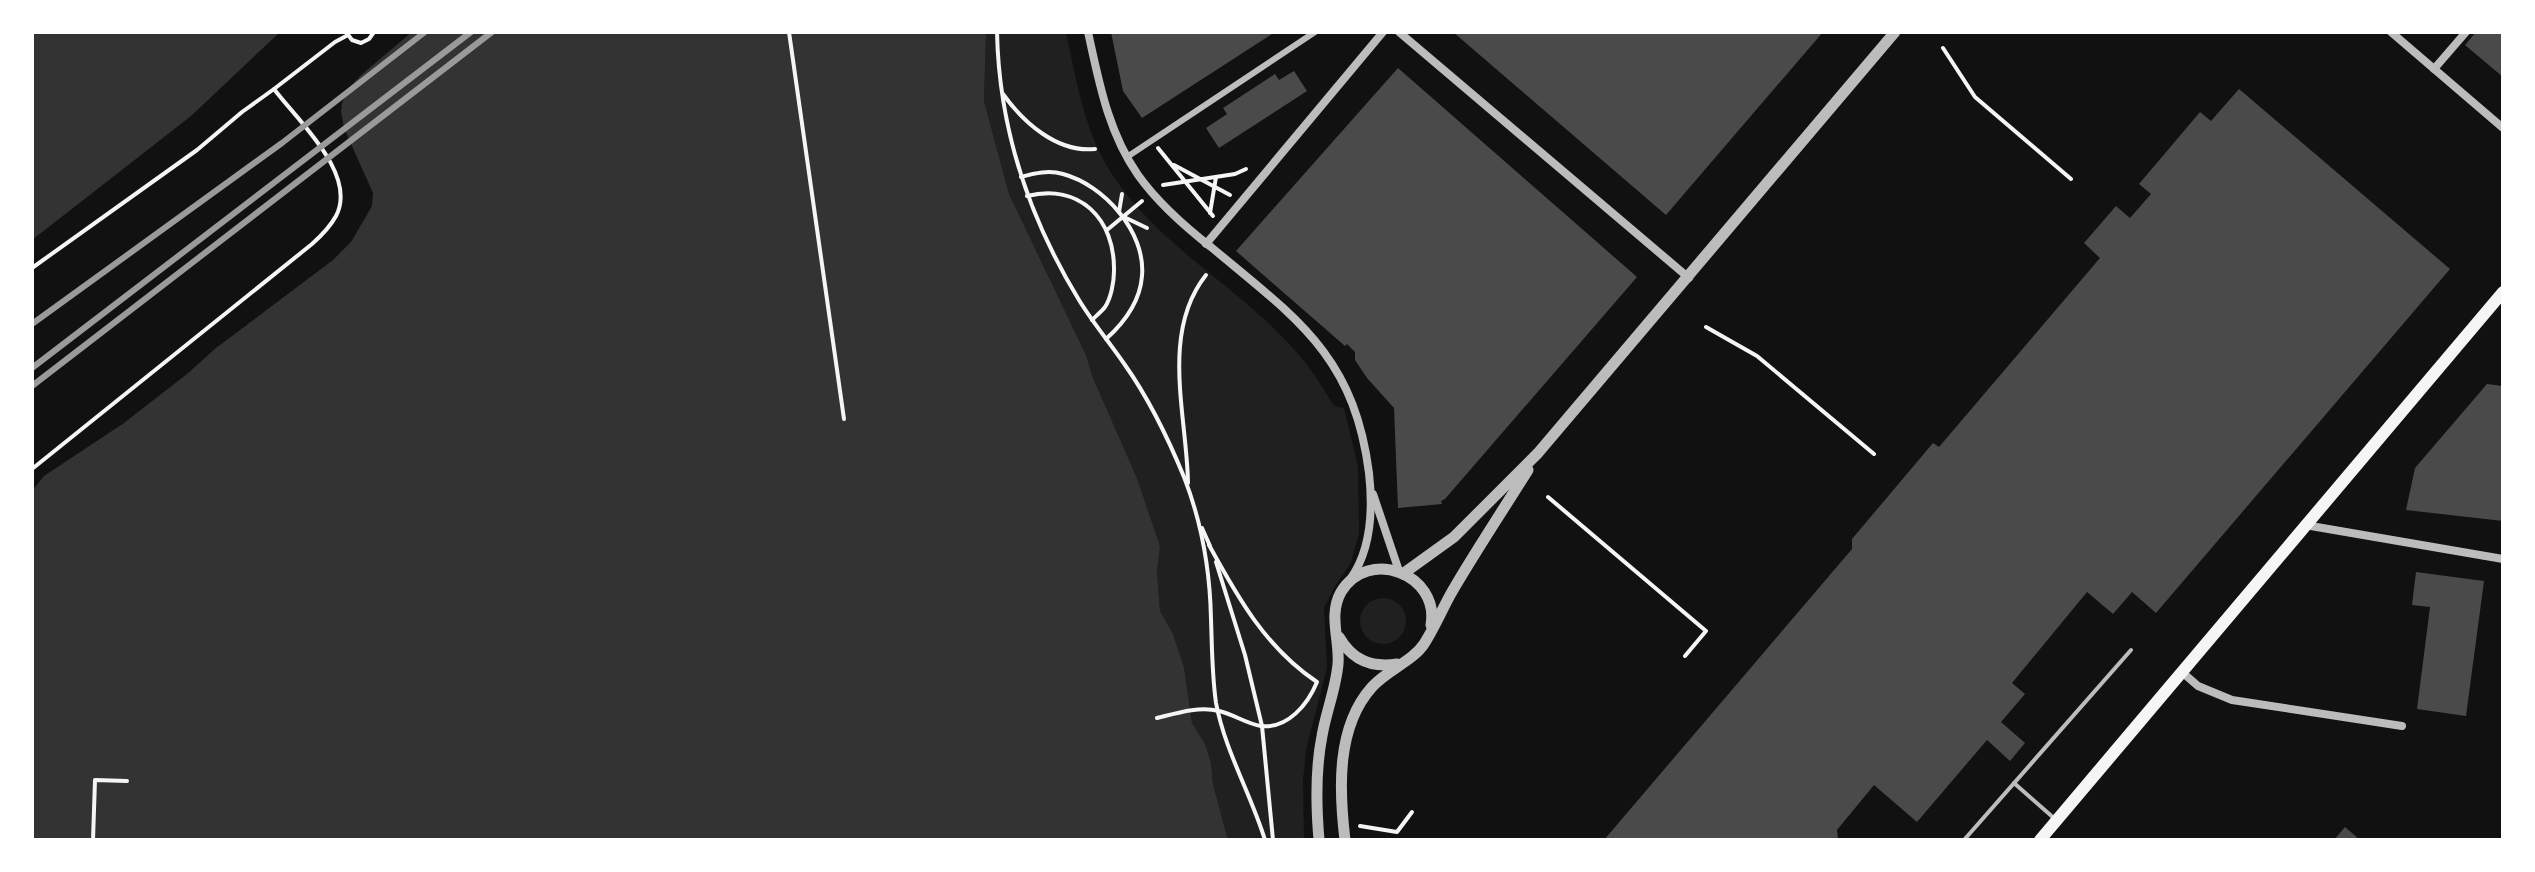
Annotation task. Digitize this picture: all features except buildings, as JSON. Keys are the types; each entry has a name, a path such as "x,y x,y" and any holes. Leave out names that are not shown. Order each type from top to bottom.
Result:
{"main road":[{"path":"2040,840 2503,292"}],"street":[{"path":"1088,32 1109,118 1127,157 1164,206 1301,324 1330,359 1352,397 1359,419 1371,490 1402,572"},
{"path":"1127,157 1315,32"},
{"path":"1206,244 1383,32"},
{"path":"1399,32 1689,278"},
{"path":"2391,32 2503,128"},
{"path":"2434,69 2466,32"},
{"path":"1402,572 1454,537 1538,453 1894,33"},
{"path":"1345,840 1341,784 1348,738 1361,702 1371,688 1423,646 1454,588 1538,453"},
{"path":"1319,840 1318,760 1338,666 1335,607 1359,567 1368,541 1371,490"},
{"path":"2305,525 2503,559"},
{"path":"1347,584 1371,570 1385,568 1402,572 1425,592 1432,619 1430,632"},
{"path":"1337,634 1344,647 1368,664 1398,664"},
{"path":"2183,673 2198,686 2232,700 2402,726"}],"lane":[{"path":"1964,840 2131,650"},
{"path":"2014,783 2057,820"}],"path":[{"path":"32,268 187,157 335,42 347,34 361,43 374,32"},
{"path":"789,32 844,419"},
{"path":"997,32 1001,92 1009,137 1027,196 1058,264 1147,400 1166,436 1209,545 1241,640 1262,726 1273,840"},
{"path":"1943,48 1975,97 2071,179"},
{"path":"32,469 312,244 337,215 341,190 332,163 274,89"},
{"path":"1001,92 1029,124 1049,137 1082,150 1095,149"},
{"path":"1152,141 1212,216 1216,177"},
{"path":"1170,163 1235,198"},
{"path":"1160,185 1205,180 1246,169"},
{"path":"1021,177 1043,171 1062,173 1084,183 1104,196 1121,214 1147,228"},
{"path":"1027,196 1043,192 1065,194 1081,201 1107,230 1115,253 1114,280 1106,305 1092,320"},
{"path":"1106,339 1135,306 1142,276 1141,258 1121,214 1122,194"},
{"path":"1107,230 1121,214 1142,201"},
{"path":"1188,489 1180,381 1182,333 1197,286 1206,275"},
{"path":"1706,327 1757,356 1874,454"},
{"path":"1548,497 1706,631 1685,656"},
{"path":"1198,519 1209,587 1211,650 1218,710 1228,746 1265,840"},
{"path":"1157,718 1194,710 1218,710 1262,726 1285,722 1310,698 1317,682 1284,658 1260,630 1209,545"},
{"path":"93,840 95,780 127,781"},
{"path":"1360,826 1397,832 1412,812"}],"shaded area":[{"path":"32,32 280,32 191,116 32,240"},
{"path":"412,32 986,32 984,101 1009,194 1086,355 1137,478 1160,546 1157,572 1160,611 1173,634 1184,667 1192,723 1205,744 1211,762 1213,784 1228,840 32,840 32,491 44,476 124,423 216,348 333,260 351,242 372,206 373,193 344,128 342,103 349,88 361,75"},
{"path":"986,32 1066,32 1078,88 1095,143 1133,203 1179,248 1277,332 1309,367 1334,406 1344,408 1358,466 1359,533 1351,563 1324,608 1327,668 1306,750 1304,840 1228,840 1213,784 1211,761 1192,723 1184,667 1173,635 1160,611 1157,572 1160,546 1137,478 1086,355 1009,194 984,101"},
{"path":"1383,598 1399,605 1406,621 1399,637 1383,644 1367,637 1360,621 1367,605"}],"railway":[{"path":"32,324 282,143 425,32"},
{"path":"32,368 471,32"},
{"path":"32,386 492,32"}]}
